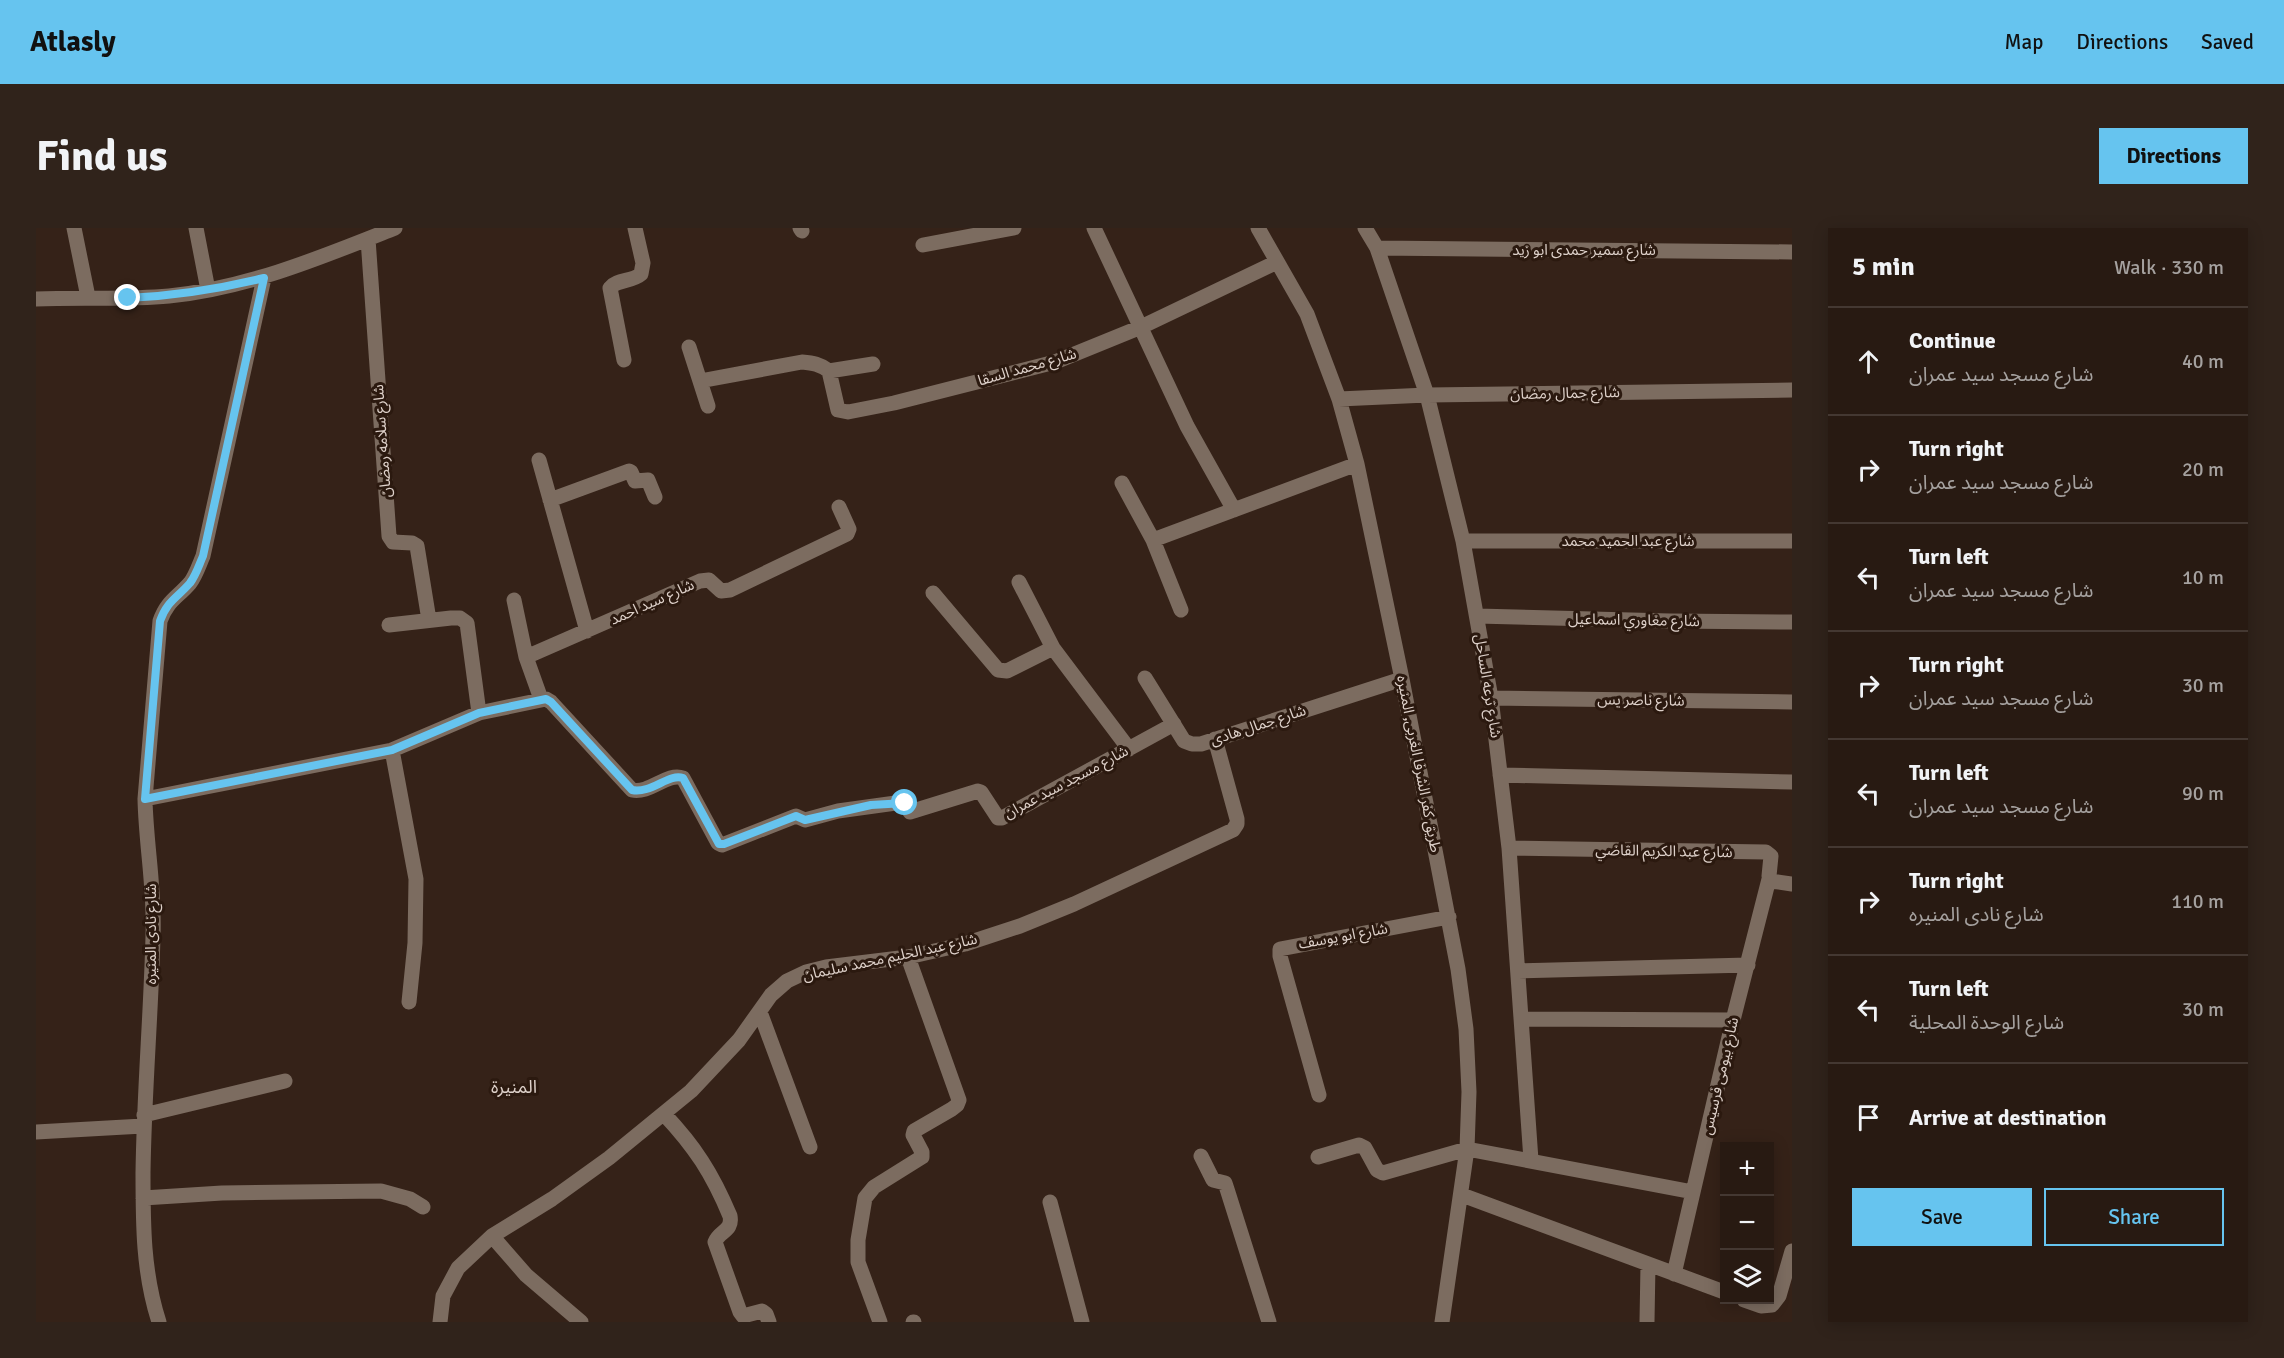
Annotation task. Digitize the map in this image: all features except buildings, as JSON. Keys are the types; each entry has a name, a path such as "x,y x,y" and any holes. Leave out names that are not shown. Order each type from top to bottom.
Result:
{"street":[{"path":"75,228 88,297"},
{"path":"196,228 208,290"},
{"path":"36,299 169,296 208,290 264,278 395,228"},
{"path":"624,360 610,288 614,284 637,278 641,274 643,263 635,228"},
{"path":"923,245 1014,228"},
{"path":"1094,228 1187,426 1233,510"},
{"name":"طريق كفر الشرفا الغربى, المنيره","path":"1258,228 1307,314 1339,399 1356,464 1402,679 1449,917 1466,1029 1469,1092 1467,1149 1462,1195 1442,1322"},
{"name":"شارع ترعه الساحل","path":"1365,228 1377,248 1427,395 1463,540 1477,616 1491,698 1509,848 1531,1160"},
{"name":"شارع سلامه رمضان","path":"368,239 389,536 393,542 412,543 417,546 429,620"},
{"name":"شارع سمير حمدى ابو زيد","path":"1377,248 1792,252"},
{"name":"شارع محمد السقا","path":"829,370 838,410 848,412 894,403 1055,362 1142,327 1277,262"},
{"name":"شارع نادى المنيره","path":"159,1322 152,1303 144,1251 143,1198 144,1120 154,898 145,826 145,799 160,621 170,601 190,583 203,556 264,278"},
{"path":"688,347 708,406"},
{"path":"700,381 802,362 822,365 829,370 873,364"},
{"name":"شارع جمال رمضان","path":"1339,399 1427,395 1792,390"},
{"path":"539,460 587,631"},
{"path":"1153,540 1356,464"},
{"path":"550,501 629,471 635,481 648,480 655,497"},
{"path":"1122,483 1153,540 1181,610"},
{"name":"شارع سيد احمد","path":"526,657 700,581 709,580 722,591 730,590 841,537 849,529 839,507"},
{"name":"شارع عبد الحميد محمد","path":"1463,540 1792,541"},
{"path":"1018,582 1053,648 1129,749"},
{"path":"933,593 998,670 1007,671 1053,648"},
{"path":"145,799 392,750 479,713 541,699 526,657 514,600"},
{"name":"شارع مغاوري اسماعيل","path":"1477,616 1792,622"},
{"path":"389,625 460,618 467,623 479,713"},
{"name":"شارع جمال هادى","path":"1145,678 1184,741 1192,744 1215,739 1402,679"},
{"name":"شارع ناصر يس","path":"1491,698 1792,702"},
{"name":"شارع مسجد سيد عمران","path":"541,699 551,702 632,790 645,791 676,777 683,778 718,843 722,845 796,816 805,820 838,811 903,802 910,812 978,791 981,792 998,818 1002,818 1174,724"},
{"name":"شارع عبد الحليم محمد سليمان","path":"440,1322 443,1296 458,1268 492,1236 552,1199 664,1114 716,1066 760,1012 771,994 787,981 806,972 826,967 908,957 965,944 1020,926 1083,900 1233,830 1237,825 1237,819 1215,739"},
{"path":"392,750 416,879 415,943 409,1002"},
{"path":"1500,775 1792,782"},
{"name":"شارع عبد الكريم القاضي","path":"1509,848 1766,852 1771,858 1769,879"},
{"path":"1769,879 1792,884"},
{"name":"شارع بيومى فرسيس","path":"1674,1274 1733,1020 1769,879"},
{"name":"شارع ابو يوسف","path":"1320,1095 1280,956 1280,949 1449,917"},
{"path":"880,1322 858,1262 858,1240 865,1198 874,1187 922,1157 922,1152 913,1135 914,1131 952,1109 959,1100 908,957"},
{"path":"1519,971 1748,965"},
{"path":"760,1012 810,1147"},
{"path":"1522,1019 1733,1020"},
{"path":"36,1132 144,1120 285,1081"},
{"path":"664,1114 691,1142 706,1166 730,1216 729,1227 717,1237 715,1242 740,1312 743,1316 747,1316 762,1311 769,1322"},
{"path":"1318,1157 1359,1145 1365,1148 1377,1170 1383,1173 1467,1149 1693,1192"},
{"path":"1201,1156 1212,1180 1225,1183 1269,1322"},
{"path":"143,1198 290,1191 381,1191 410,1199 423,1207"},
{"path":"1462,1195 1720,1290"},
{"path":"1050,1202 1082,1322"},
{"path":"492,1236 525,1275 580,1322"},
{"path":"1774,1302 1779,1296 1792,1251"},
{"path":"1647,1322 1648,1264"},
{"path":"1758,1304 1767,1307 1773,1304"}],"district":[{"name":"المنيرة","path":"514,1087"}],"route":[{"path":"128,298 169,296 264,278 203,556 190,583 170,601 160,621 145,799 392,750 479,713 546,699 632,790 645,791 676,777 683,778 719,844 722,845 796,816 805,820 871,805 905,803"}]}
